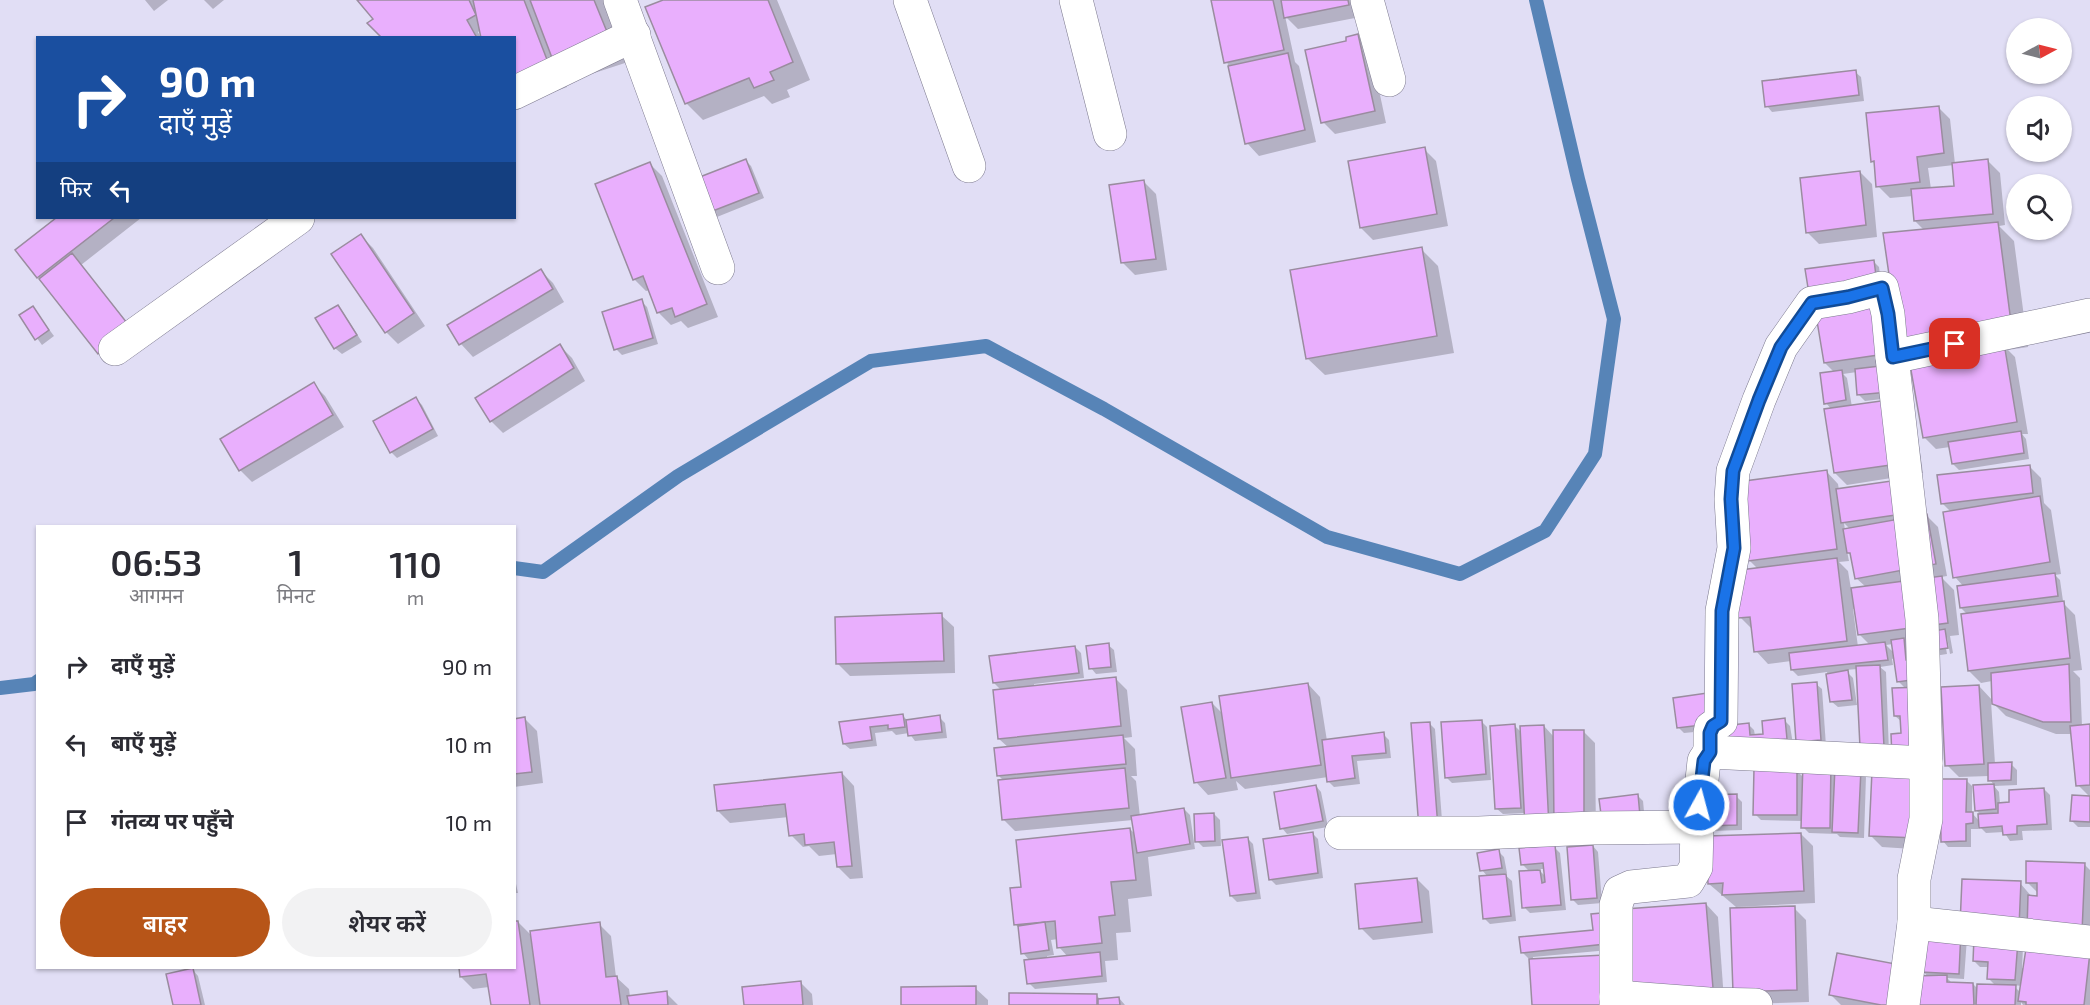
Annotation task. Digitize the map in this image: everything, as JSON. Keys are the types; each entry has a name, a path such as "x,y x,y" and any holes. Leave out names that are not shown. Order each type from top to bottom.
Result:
{"street":[{"path":"620,0 718,268"},
{"path":"910,0 969,166"},
{"path":"1076,0 1110,134"},
{"path":"1367,0 1389,80"},
{"path":"516,92 634,35"},
{"path":"115,349 297,219"},
{"path":"1756,1005 1616,1001 1616,905 1620,892 1631,887 1688,881 1696,867 1697,827 1704,761 1710,752 1710,733 1713,726 1721,721 1722,611 1734,548 1731,499 1733,471 1781,347 1812,303 1882,288 1888,314 1922,620 1926,819 1914,879 1914,923 1903,1005"},
{"path":"1893,357 2090,315"},
{"path":"1710,752 1926,763"},
{"path":"1341,833 1479,833 1593,828 1697,827"},
{"path":"1914,923 2090,942"}],"building":[{"path":"357,0 469,0 476,15 467,20 476,36 380,36 367,23 373,19"},
{"path":"473,0 524,0 551,70 516,82 516,36 481,36"},
{"path":"530,0 594,0 612,44 554,63"},
{"path":"663,0 768,0 793,62 770,72 774,80 754,88 749,78 685,104 645,7"},
{"path":"1211,0 1273,0 1284,50 1224,63"},
{"path":"1281,0 1348,0 1349,5 1284,18"},
{"path":"1358,34 1375,111 1321,123 1305,50 1346,41 1346,37"},
{"path":"1288,53 1305,130 1245,144 1228,66"},
{"path":"1856,70 1859,95 1765,107 1762,81"},
{"path":"1939,106 1944,153 1917,157 1920,182 1876,187 1866,113"},
{"path":"1425,147 1437,214 1360,228 1348,161"},
{"path":"746,159 759,193 705,214 692,180"},
{"path":"1988,159 1993,214 1914,221 1911,189 1954,186 1952,163"},
{"path":"650,162 707,304 675,317 672,308 657,313 643,276 633,280 595,184"},
{"path":"1860,171 1866,225 1806,233 1800,178"},
{"path":"1144,180 1156,259 1121,263 1109,185"},
{"path":"55,219 113,219 37,278 15,250"},
{"path":"1998,222 2012,330 1899,344 1883,233"},
{"path":"361,234 414,313 385,333 331,254"},
{"path":"1422,247 1437,336 1306,359 1290,270"},
{"path":"72,253 131,328 98,354 39,279"},
{"path":"1874,260 1877,284 1809,294 1805,269"},
{"path":"541,269 553,289 459,345 447,325"},
{"path":"642,299 653,338 614,350 602,312"},
{"path":"338,305 357,335 334,349 315,318"},
{"path":"33,306 49,330 35,340 19,315"},
{"path":"1878,306 1885,354 1824,363 1816,315"},
{"path":"2004,343 2017,422 1923,438 1909,359"},
{"path":"560,344 574,368 490,422 475,398"},
{"path":"1897,364 1899,391 1857,395 1855,369"},
{"path":"1842,370 1846,400 1824,404 1820,373"},
{"path":"314,382 333,415 239,471 220,439"},
{"path":"416,397 433,429 390,453 373,421"},
{"path":"1902,398 1912,462 1834,473 1824,409"},
{"path":"2021,431 2024,453 1952,464 1948,442"},
{"path":"2030,465 2033,493 1941,504 1937,475"},
{"path":"1827,470 1837,549 1748,561 1737,482"},
{"path":"1912,478 1916,512 1841,523 1836,489"},
{"path":"2040,496 2050,562 1953,578 1943,512"},
{"path":"1927,514 1936,564 1855,579 1843,529"},
{"path":"1837,558 1847,641 1754,652 1750,617 1738,618 1732,571"},
{"path":"2055,573 2058,596 1960,608 1957,586"},
{"path":"1942,576 1948,623 1858,635 1851,588"},
{"path":"2064,601 2070,658 1968,671 1961,614"},
{"path":"942,613 944,661 836,664 835,617"},
{"path":"1945,629 1948,648 1913,653 1910,635"},
{"path":"1904,638 1906,660 1922,658 1926,678 1897,682 1891,640"},
{"path":"1885,642 1888,660 1791,670 1789,653"},
{"path":"1109,643 1111,667 1089,669 1086,646"},
{"path":"1075,646 1079,673 993,683 989,656"},
{"path":"2069,664 2071,722 2043,722 1992,704 1991,673"},
{"path":"1880,665 1884,747 1860,747 1856,666"},
{"path":"1848,670 1852,700 1830,702 1826,674"},
{"path":"1116,677 1121,726 998,739 993,690"},
{"path":"1817,682 1821,740 1796,742 1792,684"},
{"path":"1308,683 1321,765 1231,778 1219,696"},
{"path":"1979,685 1984,764 1945,766 1941,687"},
{"path":"1923,687 1927,756 1892,757 1891,734 1901,733 1900,716 1894,716 1892,688"},
{"path":"1714,692 1718,723 1677,728 1673,698"},
{"path":"1212,702 1226,778 1194,783 1181,707"},
{"path":"903,714 905,727 888,729 888,725 870,727 872,740 843,744 839,722"},
{"path":"940,715 942,732 908,736 906,720"},
{"path":"525,717 532,772 516,774 516,719"},
{"path":"1785,718 1787,739 1715,748 1713,727 1749,723 1750,735 1763,734 1762,721"},
{"path":"1482,720 1486,774 1445,778 1441,722"},
{"path":"1430,722 1438,828 1419,829 1411,723"},
{"path":"1515,724 1521,808 1495,809 1490,726"},
{"path":"2090,724 2090,785 2076,786 2070,726"},
{"path":"1544,725 1549,827 1525,828 1520,726"},
{"path":"1553,730 1584,730 1584,824 1554,825"},
{"path":"1384,732 1386,753 1352,756 1355,778 1327,782 1322,740"},
{"path":"1123,735 1126,764 997,776 994,748"},
{"path":"1803,762 1831,762 1830,828 1801,828"},
{"path":"2012,762 2011,780 1988,781 1988,763"},
{"path":"1835,767 1861,769 1858,833 1832,832"},
{"path":"1125,768 1129,808 1002,820 998,780"},
{"path":"1754,768 1797,769 1797,815 1753,815"},
{"path":"1872,771 1920,774 1917,838 1869,836"},
{"path":"842,772 852,866 837,867 834,842 805,845 804,834 789,836 785,804 717,811 714,785"},
{"path":"1940,779 1967,779 1966,812 1973,812 1973,823 1966,824 1966,841 1941,842"},
{"path":"1994,784 1996,809 1975,811 1973,785"},
{"path":"1316,785 1323,821 1280,829 1274,792"},
{"path":"2044,788 2047,824 2017,826 2017,834 2003,835 2002,826 1979,828 1978,814 1998,813 1998,803 2009,802 2009,790"},
{"path":"1638,794 1640,816 1602,822 1599,799"},
{"path":"1737,794 1737,825 1705,826 1704,795"},
{"path":"2072,795 2090,796 2090,822 2070,821"},
{"path":"1184,808 1190,844 1137,853 1131,816"},
{"path":"1214,813 1215,841 1195,842 1194,814"},
{"path":"1130,828 1136,880 1111,882 1115,915 1099,917 1102,943 1057,948 1055,921 1014,925 1010,888 1021,887 1016,840"},
{"path":"1313,832 1318,873 1269,880 1263,839"},
{"path":"1801,833 1804,891 1722,895 1723,883 1708,884 1706,836"},
{"path":"1248,837 1256,893 1230,896 1222,840"},
{"path":"1555,845 1561,905 1522,908 1519,871 1540,870 1542,883 1545,882 1543,863 1521,865 1519,848"},
{"path":"1593,845 1597,898 1571,900 1567,847"},
{"path":"1499,849 1502,868 1480,871 1477,853"},
{"path":"2026,861 2085,863 2082,932 2027,931 2028,895 2037,896 2037,883 2026,883"},
{"path":"1506,874 1511,916 1483,919 1479,876"},
{"path":"1417,878 1422,922 1359,929 1355,884"},
{"path":"1962,879 2021,881 2019,927 1960,925"},
{"path":"1706,903 1713,988 1632,994 1625,909"},
{"path":"1795,906 1797,990 1733,992 1730,908"},
{"path":"1612,912 1615,943 1521,953 1519,937 1593,930 1591,914"},
{"path":"516,921 518,921 530,1005 491,1005 486,974 460,977 459,969 516,969"},
{"path":"600,922 606,977 617,976 621,1005 540,1005 530,931"},
{"path":"1045,922 1049,950 1021,954 1018,926"},
{"path":"1923,929 1961,930 1959,974 1921,972"},
{"path":"1974,938 2018,941 2015,980 1987,979 1988,962 1973,961"},
{"path":"2027,942 2090,952 2084,1005 2026,1005 2026,1002 2018,1001"},
{"path":"1100,952 1102,976 1027,984 1024,960"},
{"path":"1837,953 1901,965 1894,1005 1881,1005 1829,995"},
{"path":"1604,955 1606,1005 1532,1005 1529,959"},
{"path":"193,969 201,1005 173,1005 166,974"},
{"path":"1947,975 1947,982 1973,983 1974,1005 1917,1005 1916,976"},
{"path":"801,981 803,1005 744,1005 742,987"},
{"path":"1977,984 2016,985 2015,1005 1976,1005"},
{"path":"976,986 976,1005 901,1005 901,987"},
{"path":"667,991 668,1005 629,1005 627,996"},
{"path":"1009,993 1097,994 1097,1005 1009,1005"},
{"path":"1119,997 1120,1005 1098,1005 1098,999"}],"waterway":[{"path":"516,568 543,572 678,476 871,361 986,346 1104,409 1327,537 1460,574 1545,531 1595,454 1614,319 1536,0"},
{"path":"0,688 36,682"}],"route":[{"path":"1699,805 1704,761 1710,752 1710,733 1713,726 1721,721 1722,611 1734,548 1731,499 1733,471 1781,347 1812,303 1882,288 1888,314 1893,357 1955,344"}]}
